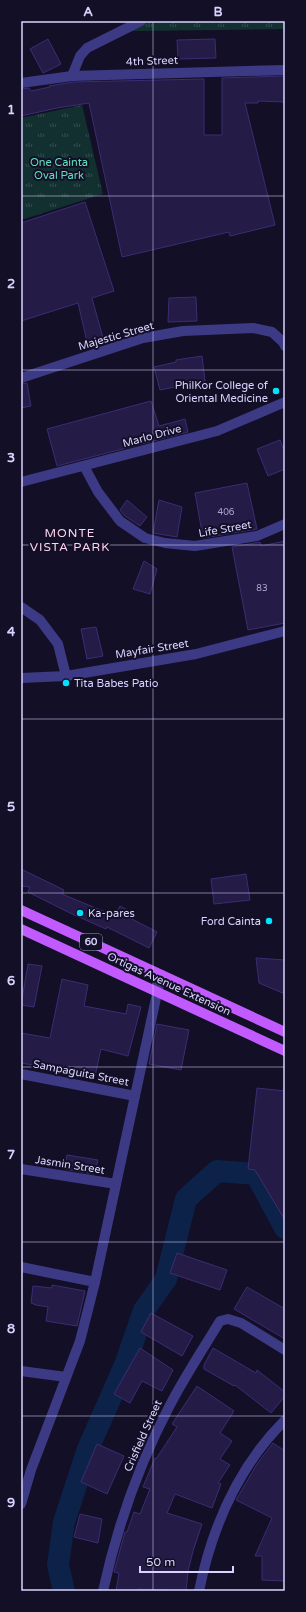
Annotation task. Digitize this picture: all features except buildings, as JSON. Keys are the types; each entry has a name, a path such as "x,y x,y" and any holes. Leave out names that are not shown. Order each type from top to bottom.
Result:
{"main road":[{"name":"Ortigas Avenue Extension","path":"21,910 285,1032"},
{"name":"Ortigas Avenue Extension","path":"21,928 285,1051"}],"street":[{"path":"72,76 80,56 88,48 141,21"},
{"path":"80,56 87,75"},
{"name":"4th Street","path":"21,83 87,75 285,70"},
{"name":"Majestic Street","path":"21,378 143,338 183,331 253,328 272,332 283,342 285,346"},
{"name":"Marlo Drive","path":"21,482 217,432 285,402"},
{"name":"Life Street","path":"84,466 98,492 120,521 145,538 165,543 195,546 256,536 285,524"},
{"path":"21,606 40,620 58,644 66,676"},
{"name":"Mayfair Street","path":"21,678 66,676 196,654 285,631"},
{"path":"21,1504 31,1470 80,1341 95,1282 161,975"},
{"name":"Sampaguita Street","path":"21,1074 136,1096"},
{"name":"Jasmin Street","path":"21,1169 116,1184"},
{"path":"21,1267 95,1282"},
{"name":"Crisfield Street","path":"103,1591 111,1553 124,1511 138,1475 170,1405 220,1321 228,1319 241,1323 285,1350"},
{"path":"21,1371 66,1377"},
{"path":"199,1591 208,1552 227,1502 237,1482 258,1451 285,1420"},
{"path":"21,1469 31,1470"}],"green space":[{"path":"144,21 285,21 285,29 133,31 126,29"},
{"name":"One Cainta Oval Park","path":"82,105 103,194 21,220 21,118"}],"waterway":[{"path":"64,1591 58,1565 64,1522 88,1449 125,1365 144,1310 166,1279 186,1199 217,1171 256,1174 285,1228"}],"place":[{"name":"PhilKor College of Oriental Medicine","path":"276,391"},
{"name":"Tita Babes Patio","path":"66,683"},
{"name":"Ka-pares","path":"80,913"},
{"name":"Ford Cainta","path":"269,921"}],"district":[{"name":"MONTE VISTA PARK","path":"70,540"}]}
